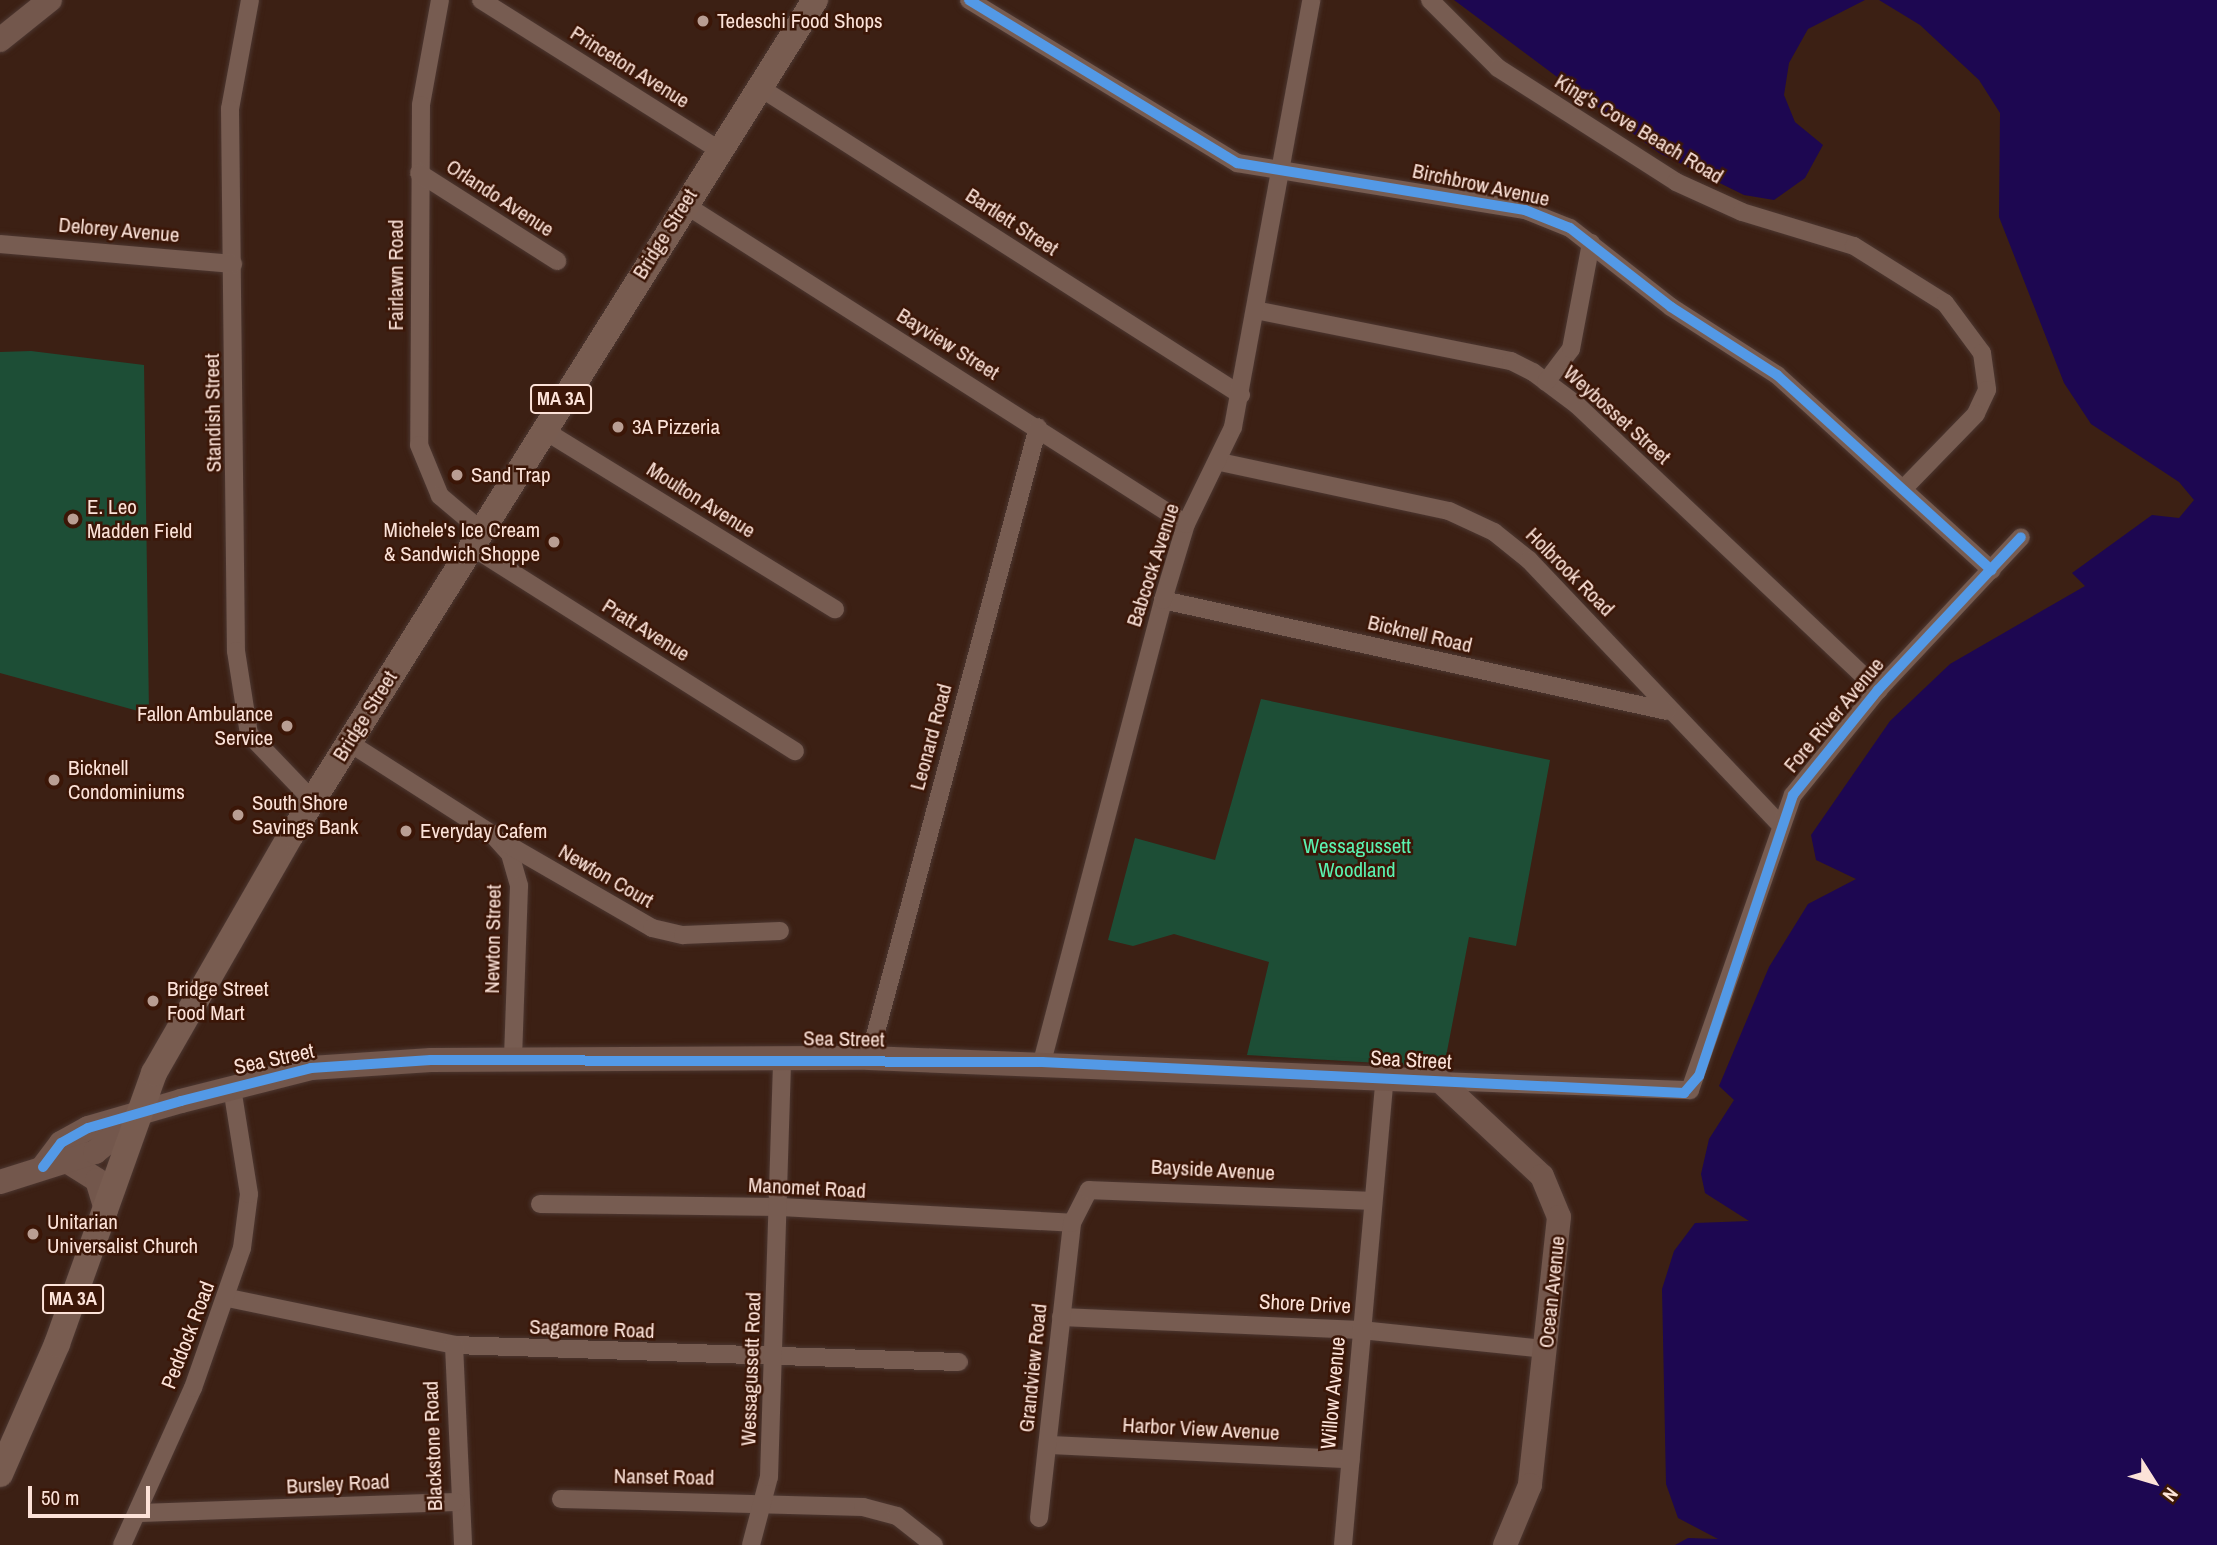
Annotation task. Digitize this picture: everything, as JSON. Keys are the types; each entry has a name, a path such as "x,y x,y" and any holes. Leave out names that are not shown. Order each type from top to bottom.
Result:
{"main road":[{"name":"Bridge Street","path":"0,1474 106,1210 136,1119 155,1073 312,800 542,429 759,87 809,2"}],"street":[{"path":"0,40 50,0"},
{"name":"Standish Street","path":"250,0 230,109 236,651 243,720 260,752 312,800"},
{"name":"Fairlawn Road","path":"440,0 421,105 420,455 440,496 476,538"},
{"name":"Princeton Avenue","path":"481,0 719,150"},
{"name":"Birchbrow Avenue","path":"970,0 1216,154 1280,170 1525,210 1591,243 1671,307 1777,375 1906,486 1991,570"},
{"name":"Babcock Avenue","path":"1042,1062 1163,600 1186,524 1220,461 1241,395 1311,0"},
{"name":"King's Cove Beach Road","path":"1430,0 1499,68 1665,176 1742,212 1854,246 1945,303 1982,353 1987,390 1976,414 1906,486"},
{"name":"Bartlett Street","path":"759,87 1241,395"},
{"name":"Orlando Avenue","path":"419,173 557,261"},
{"name":"Bayview Street","path":"684,204 1038,427 1186,524"},
{"path":"1546,382 1571,349 1591,243"},
{"name":"Delorey Avenue","path":"0,244 233,264"},
{"name":"Weybosset Street","path":"1255,310 1511,361 1546,382 1878,690"},
{"name":"Leonard Road","path":"869,1058 1038,427"},
{"name":"Moulton Avenue","path":"542,429 835,609"},
{"name":"Holbrook Road","path":"1220,461 1476,522 1529,560 1667,710 1779,822"},
{"name":"Fore River Avenue","path":"1668,1094 1690,1090 1699,1076 1779,822 1811,768 1878,690 2021,537"},
{"name":"Pratt Avenue","path":"476,538 795,751"},
{"name":"Bicknell Road","path":"1163,600 1667,710"},
{"name":"Newton Street","path":"348,742 499,840 517,868 519,886 513,1056"},
{"name":"Newton Court","path":"499,840 652,929 683,935 780,931"},
{"name":"Sea Street","path":"43,1167 76,1135 232,1088 311,1068 513,1056 1042,1062 1668,1094"},
{"name":"Wessagussett Road","path":"751,1545 766,1503 781,1207 782,1057"},
{"name":"Willow Avenue","path":"1343,1545 1385,1078"},
{"name":"Ocean Avenue","path":"1440,1081 1527,1160 1553,1197 1560,1246 1530,1485 1505,1545"},
{"name":"Peddock Road","path":"122,1545 140,1513 228,1298 249,1194 232,1088"},
{"name":"Sea Street","path":"0,1182 43,1167 70,1163 136,1119"},
{"path":"70,1163 97,1180 106,1210"},
{"name":"Bayside Avenue","path":"1072,1223 1082,1199 1101,1186 1372,1201"},
{"name":"Manomet Road","path":"540,1204 781,1207 1072,1223"},
{"name":"Grandview Road","path":"1039,1518 1072,1223"},
{"name":"Sagamore Road","path":"228,1298 454,1345 773,1359 959,1362"},
{"name":"Shore Drive","path":"1061,1317 1361,1330 1546,1349"},
{"name":"Blackstone Road","path":"454,1345 456,1502 463,1545"},
{"name":"Harbor View Avenue","path":"1049,1445 1351,1460"},
{"name":"Nanset Road","path":"561,1499 766,1503"},
{"name":"Bursley Road","path":"140,1513 456,1502"},
{"path":"766,1503 880,1510 916,1527 934,1545"}],"green space":[{"name":"E. Leo Madden Field","path":"31,351 144,365 149,714 0,673 0,352"},
{"name":"Wessagussett Woodland","path":"1261,699 1550,760 1516,946 1469,937 1444,1067 1247,1055 1269,962 1174,934 1133,946 1108,940 1135,838 1215,860"}],"shaded area":[{"path":"1454,0 1865,0 1808,29 1789,63 1784,95 1795,122 1823,145 1805,178 1774,200 1744,195 1659,153"},
{"path":"1879,0 2217,0 2217,1545 1675,1545 1688,1538 1718,1539 1678,1518 1666,1484 1662,1289 1674,1251 1695,1223 1749,1221 1705,1193 1701,1174 1709,1139 1734,1100 1719,1086 1769,967 1808,904 1856,879 1816,860 1811,835 1890,721 1950,664 2085,586 2072,573 2152,515 2179,518 2194,500 2179,482 2091,424 2064,383 1999,217 2000,113 1979,80 1920,25"}],"cycle path":[{"path":"969,0 1237,163 1525,210 1570,228 1671,307 1777,375 1991,570"},
{"path":"43,1167 61,1143 88,1128 181,1101 311,1068 431,1060 1042,1062 1684,1093 1699,1076 1793,795 1878,690 2021,537"}],"place":[{"name":"Tedeschi Food Shops","path":"703,21"},
{"name":"3A Pizzeria","path":"618,427"},
{"name":"Sand Trap","path":"457,475"},
{"name":"E. Leo Madden Field","path":"73,519"},
{"name":"Michele's Ice Cream & Sandwich Shoppe","path":"554,542"},
{"name":"Fallon Ambulance Service","path":"287,726"},
{"name":"Bicknell Condominiums","path":"54,780"},
{"name":"South Shore Savings Bank","path":"238,815"},
{"name":"Everyday Cafem","path":"406,831"},
{"name":"Bridge Street Food Mart","path":"153,1001"},
{"name":"Unitarian Universalist Church","path":"33,1234"}]}
